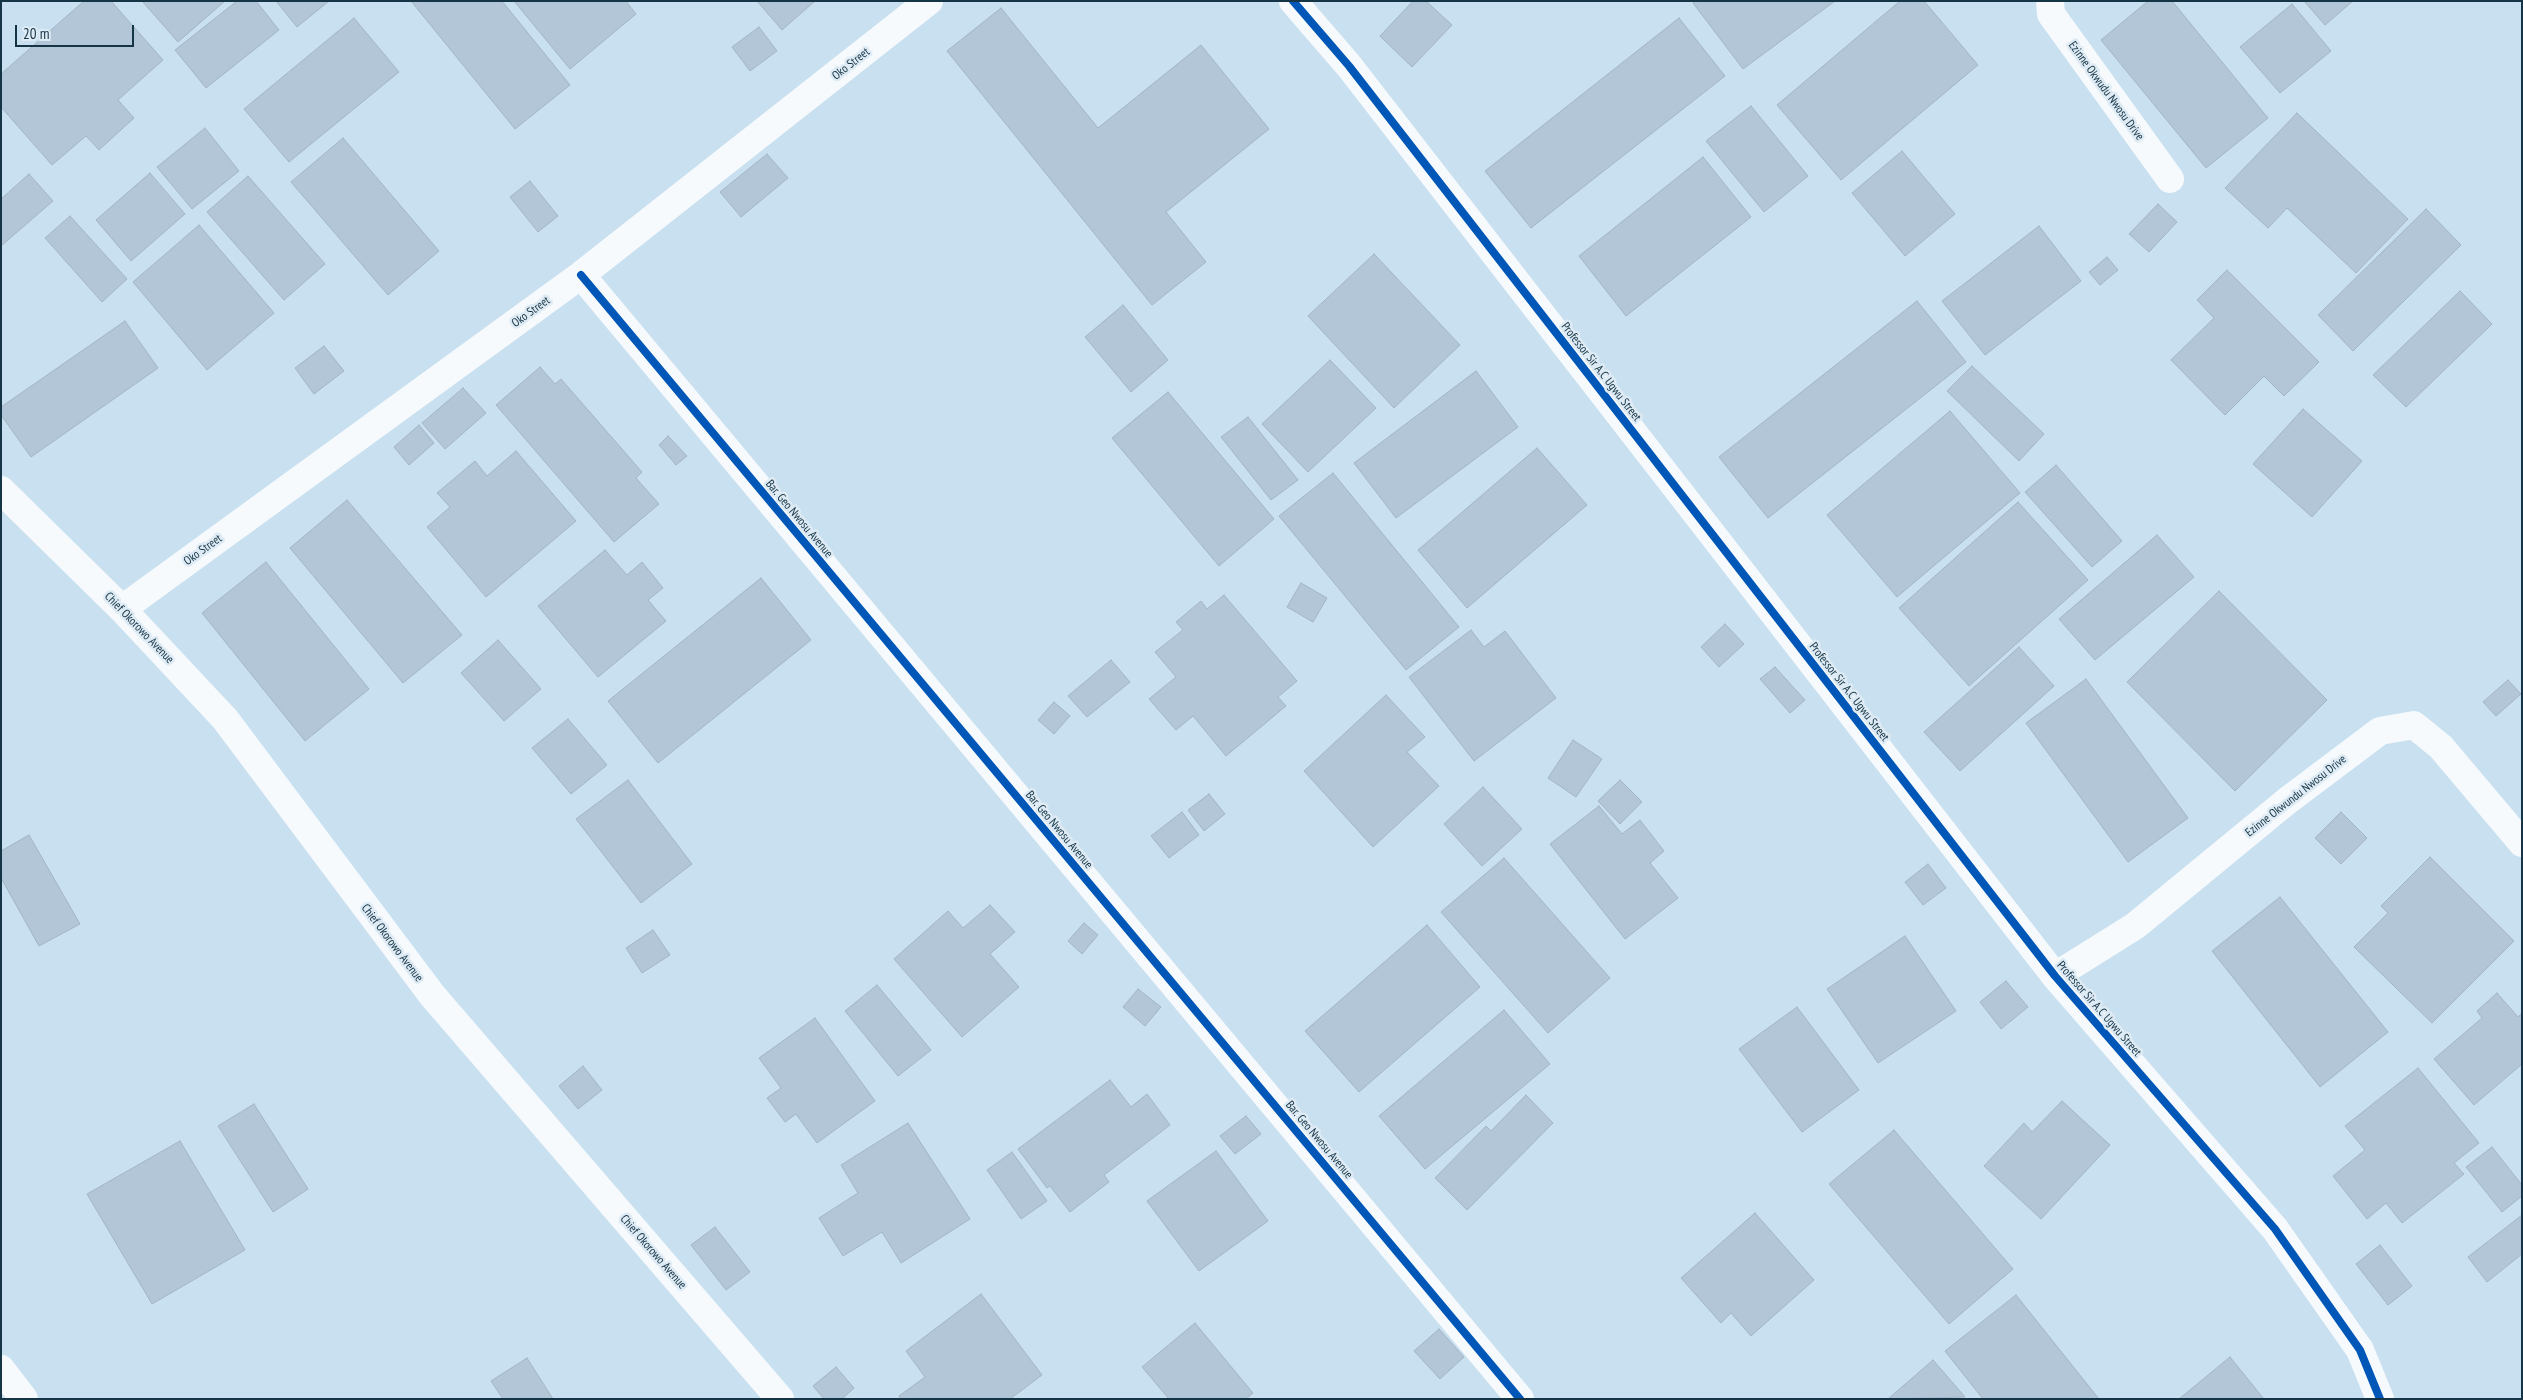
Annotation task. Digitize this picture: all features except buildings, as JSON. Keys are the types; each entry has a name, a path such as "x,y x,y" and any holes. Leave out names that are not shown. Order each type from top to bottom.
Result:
{"street":[{"name":"Oko Street","path":"122,608 581,275 930,1"},
{"name":"Professor Sir A.C Ugwu Street","path":"1293,1 1350,66 2055,976 2275,1229 2360,1350 2380,1399"},
{"name":"Ezinne Okwudu Nwosu Drive","path":"2050,1 2051,14 2170,179"},
{"name":"Bar. Geo Nwosu Avenue","path":"581,275 1520,1399"},
{"name":"Chief Okorowo Avenue","path":"1,490 122,608 225,719 432,995 780,1399"},
{"name":"Ezinne Okwundu Nwosu Drive","path":"2055,976 2135,926 2286,801 2380,731 2414,725 2441,747 2522,843"},
{"path":"1,1369 24,1399"}],"cycle path":[{"path":"1293,1 1349,66 2055,976 2275,1229 2360,1350 2380,1399"},
{"path":"581,275 1520,1399"}]}
